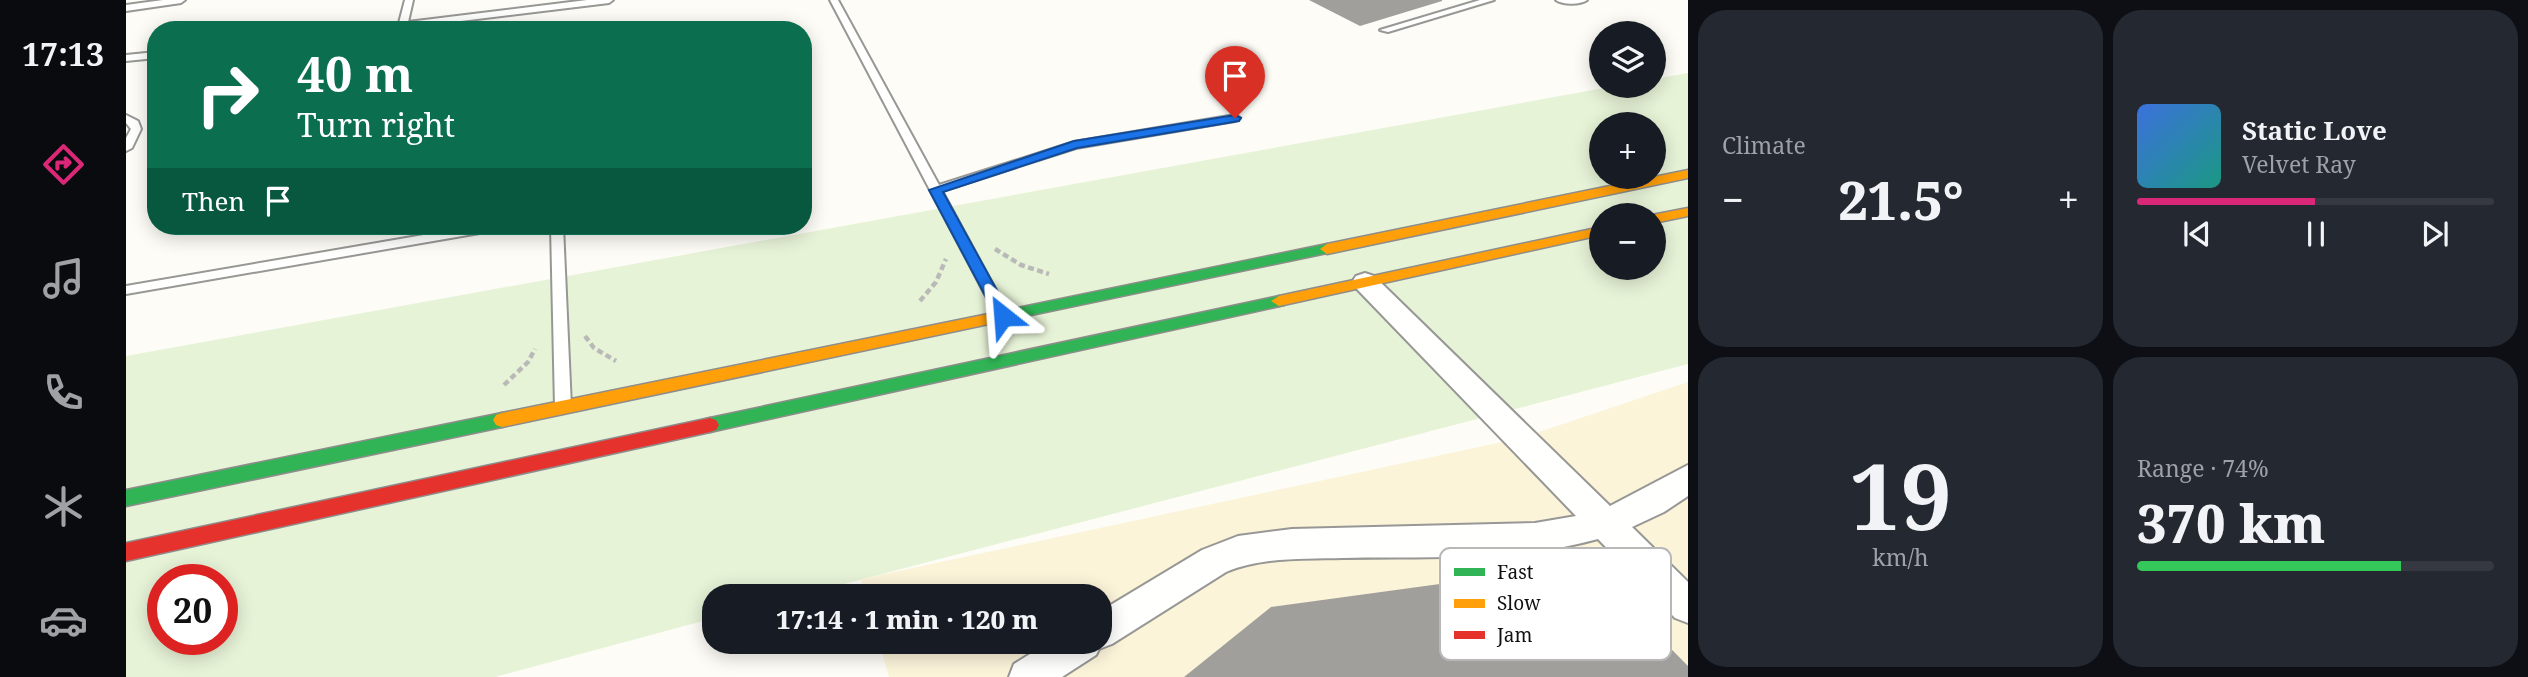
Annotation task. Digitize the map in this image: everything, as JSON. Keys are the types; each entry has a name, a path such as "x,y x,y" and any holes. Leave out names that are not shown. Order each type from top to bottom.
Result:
{"street":[{"path":"126,498 1688,174"},
{"path":"1666,217 1688,212"},
{"path":"126,552 1589,234"},
{"path":"1365,282 1629,548"},
{"path":"1112,624 1214,561 1238,551 1292,544 1535,538 1605,524 1662,498 1688,478"},
{"path":"1671,589 1688,606"},
{"path":"1028,677 1064,654"}],"lane":[{"path":"126,8 181,0"},
{"path":"404,21 409,0"},
{"path":"436,21 609,0"},
{"path":"834,0 1003,316"},
{"path":"1385,30 1490,0"},
{"path":"1560,0 1583,0"},
{"path":"126,58 147,56"},
{"path":"126,118 134,123 136,130 126,148"},
{"path":"935,190 1068,146 1235,118"},
{"path":"126,290 407,235"},
{"path":"557,235 563,407"}],"green space":[{"path":"1688,73 1688,364 844,584 702,584 702,621 495,677 126,677 126,356 793,235 812,235 812,232 1589,91 1589,98 1666,98 1666,77"}],"sand":[{"path":"1688,382 1688,677 889,677 882,654 1112,654 1112,584 862,584 861,579 1521,438"}],"building":[{"path":"1309,0 1442,0 1442,1 1360,26"},
{"path":"1440,584 1440,660 1671,660 1671,649 1688,666 1688,677 1184,677 1271,607"}],"traffic: fast":[{"path":"1003,316 1327,249"},
{"path":"710,425 1279,301"},
{"path":"126,498 502,420"}],"traffic: slow":[{"path":"1327,249 1688,174"},
{"path":"1666,217 1688,212"},
{"path":"1279,301 1589,234"},
{"path":"502,420 1003,316"}],"traffic: jam":[{"path":"126,552 710,425"}],"route":[{"path":"1003,316 935,190 1074,145 1235,118"}]}
